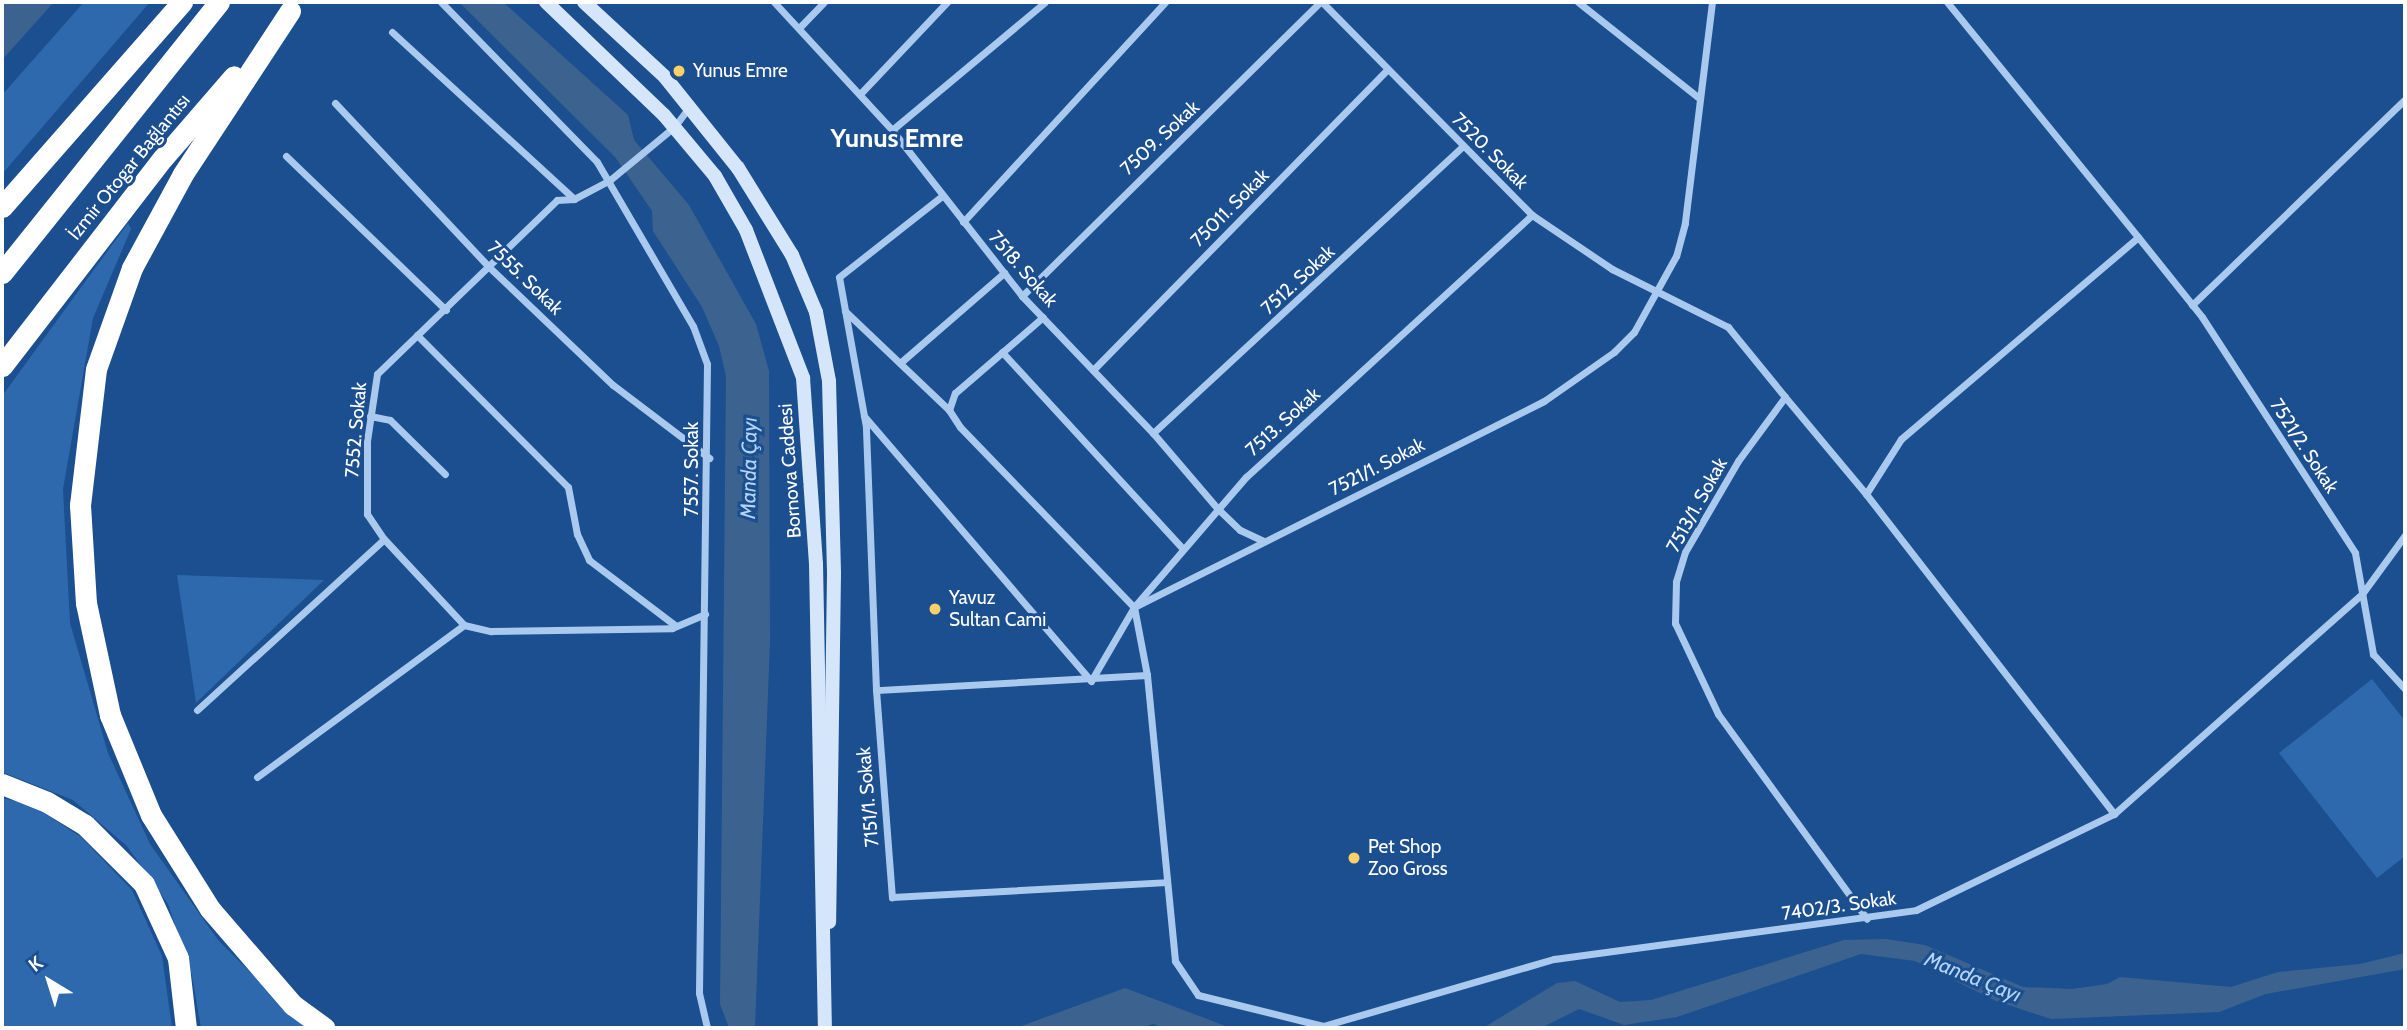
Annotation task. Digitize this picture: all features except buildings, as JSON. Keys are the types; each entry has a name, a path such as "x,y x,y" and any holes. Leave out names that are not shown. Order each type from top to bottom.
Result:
{"highway":[{"path":"2,207 182,2"},
{"name":"İzmir Otogar Bağlantısı","path":"2,273 134,102 219,2"},
{"path":"294,6 183,174 132,268 96,369 80,505 86,603 110,715 151,815 210,909 293,1005 325,1028"},
{"name":"İzmir Otogar Bağlantısı","path":"2,366 163,158 294,6"},
{"path":"2,785 47,802 85,825 144,884 178,958 186,1028"}],"main road":[{"name":"Bornova Caddesi","path":"546,2 674,127 715,176 746,229 803,378 816,564 825,1027"},
{"name":"Bornova Caddesi","path":"584,2 690,106 738,168 792,255 816,312 829,381 833,726 825,1027"}],"street":[{"name":"7557. Sokak","path":"441,2 610,180 692,326 707,364 709,458 699,993 707,1028"},
{"name":"7518. Sokak","path":"774,2 892,130 1022,296 1153,433 1218,509 1240,530 1264,541"},
{"path":"799,28 824,2"},
{"path":"860,94 947,2"},
{"path":"892,130 1045,2"},
{"path":"963,222 1165,2"},
{"name":"7520. Sokak","path":"1321,2 1532,215 1658,294"},
{"name":"7509. Sokak","path":"1022,296 1321,2"},
{"path":"1578,2 1699,98"},
{"name":"7521/1. Sokak","path":"1133,607 1544,401 1614,352 1634,332 1658,294 1685,223 1712,2"},
{"name":"7521/2. Sokak","path":"1947,2 2192,304 2355,553 2373,654 2405,689"},
{"path":"392,32 574,199"},
{"name":"75011. Sokak","path":"1093,370 1388,69"},
{"path":"2192,304 2405,99"},
{"name":"7555. Sokak","path":"335,103 489,267 613,386 709,458"},
{"name":"7552. Sokak","path":"464,625 384,539 367,514 370,416 377,374 557,200 574,199 610,180 674,127 690,106"},
{"name":"7512. Sokak","path":"1153,433 1462,147"},
{"path":"286,156 446,310"},
{"path":"943,196 839,277 864,416 876,690 1091,681 1147,676"},
{"name":"7513. Sokak","path":"1091,681 1133,607 1181,547 1246,477 1532,215"},
{"path":"1866,494 1901,439 2137,237"},
{"path":"900,363 1004,273"},
{"path":"1658,294 1728,327 1866,494 2114,814"},
{"path":"845,311 949,410 960,427 1133,607 1147,676 1167,882"},
{"path":"949,410 955,393 1043,317"},
{"path":"417,335 568,487 577,534 589,560 676,626"},
{"path":"1002,352 1181,547"},
{"name":"7513/1. Sokak","path":"1785,397 1738,461 1685,552 1676,582 1675,622 1718,714 1867,919"},
{"path":"370,416 390,420 445,474"},
{"path":"864,416 1091,681"},
{"name":"7402/3. Sokak","path":"1167,882 1175,961 1198,995 1323,1026 1555,958 1916,911 2114,814 2362,594 2405,535"},
{"path":"197,710 384,539"},
{"path":"257,777 464,625 491,631 676,626 705,614"},
{"name":"7151/1. Sokak","path":"876,690 892,897 1167,882"}],"shaded area":[{"path":"84,2 150,2 2,174 2,95"},
{"path":"128,223 131,229 93,318 63,489 70,623 108,753 150,844 218,940 306,1028 201,1028 192,976 168,904 127,846 73,800 2,772 2,396"},
{"path":"177,575 324,580 196,703"},
{"path":"2372,679 2405,721 2405,856 2377,878 2279,753"},
{"path":"2,798 32,805 81,837 132,890 162,956 172,1028 2,1028"}],"water":[{"path":"2,2 54,2 2,60"},
{"name":"Manda Çayı","path":"459,2 503,2 628,115 634,140 689,205 756,324 769,371 770,642 755,1028 729,1028 720,1004 726,376 719,346 702,307 653,231 652,211 615,157"},
{"name":"Manda Çayı","path":"1886,939 1925,945 2023,987 2072,989 2107,984 2120,977 2231,987 2278,972 2360,964 2405,953 2405,969 2266,994 2219,1012 2051,1019 1996,1001 1915,961 1861,954 1677,1017 1624,1025 1579,1009 1541,1028 1483,1028 1557,983 1575,981 1620,1002 1651,1000 1844,940"},
{"path":"1125,988 1231,1028 1164,1028 1153,1024 1140,1028 1016,1028"}],"place":[{"name":"Yunus Emre","path":"679,71"},
{"name":"Yavuz Sultan Cami","path":"935,609"},
{"name":"Pet Shop Zoo Gross","path":"1354,858"}],"district":[{"name":"Yunus Emre","path":"897,139"}]}
